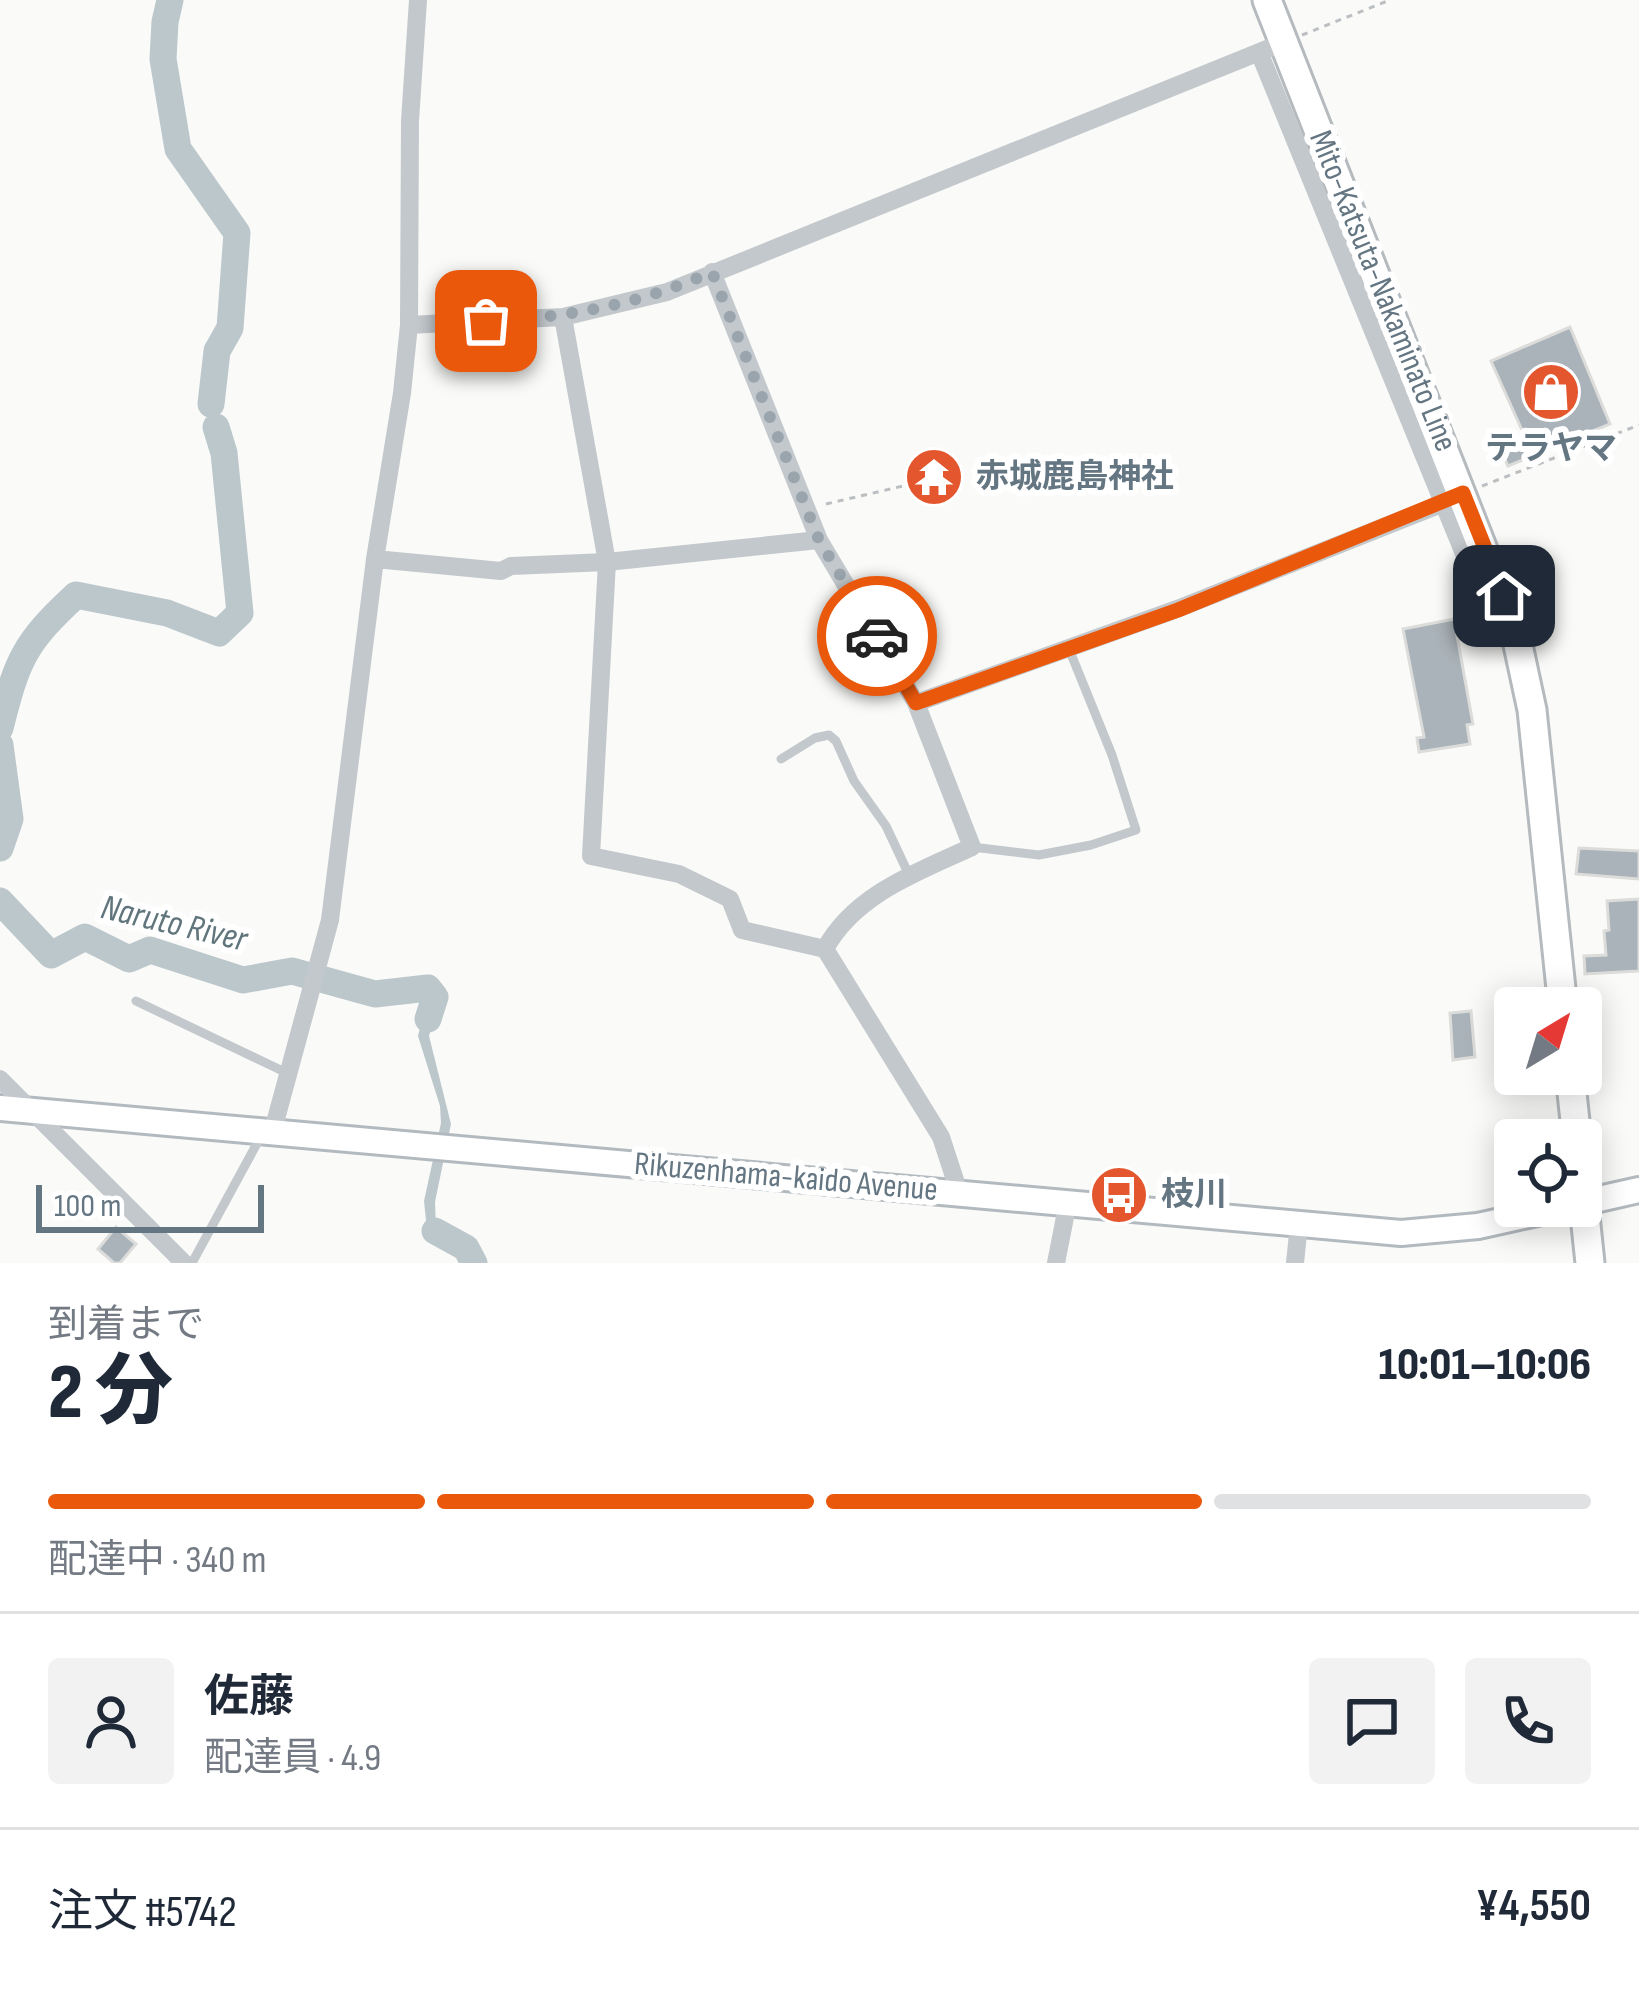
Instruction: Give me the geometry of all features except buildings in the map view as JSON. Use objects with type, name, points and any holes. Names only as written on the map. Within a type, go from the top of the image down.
[{"type":"main road","name":"Mito-Katsuta-Nakaminato Line","points":[[1267,0],[1271,47],[1453,499],[1510,614],[1526,676],[1561,987]]},
{"type":"main road","name":"Rikuzenhama-kaido Avenue","points":[[0,1108],[1299,1224],[1442,1232],[1494,1219]]},
{"type":"main road","name":"Rikuzenhama-kaido Avenue","points":[[1602,1194],[1639,1190]]},
{"type":"main road","points":[[1584,1227],[1590,1263]]},
{"type":"street","points":[[269,1130],[316,980],[343,831],[376,559],[402,393],[409,325],[410,121],[418,0]]},
{"type":"street","points":[[409,325],[563,317],[626,304],[1271,47]]},
{"type":"street","points":[[712,272],[819,540],[916,703],[972,847],[909,875],[856,908],[824,949]]},
{"type":"street","points":[[563,317],[607,562],[591,856],[679,874],[730,899],[742,930],[824,949],[941,1137],[959,1192]]},
{"type":"street","points":[[916,703],[1453,499],[1487,610]]},
{"type":"street","points":[[376,559],[501,572],[512,566],[607,562],[819,540]]},
{"type":"street","points":[[0,1079],[188,1263]]},
{"type":"street","points":[[1056,1263],[1068,1202]]},
{"type":"street","points":[[1295,1263],[1299,1224]]},
{"type":"lane","points":[[972,847],[1039,855],[1136,830],[1069,648]]},
{"type":"lane","points":[[781,759],[815,738],[829,735],[836,741],[909,875]]},
{"type":"lane","points":[[136,1001],[289,1074]]},
{"type":"lane","points":[[188,1263],[269,1130]]},
{"type":"path","points":[[1271,47],[1390,0]]},
{"type":"path","points":[[1453,499],[1639,425]]},
{"type":"path","points":[[807,509],[916,482]]},
{"type":"shaded area","points":[[431,984],[440,996],[429,1036],[451,1124],[435,1202],[436,1227],[468,1244],[463,1251],[447,1246],[427,1230],[424,1201],[441,1123],[418,1036]]},
{"type":"waterway","name":"Naruto River","points":[[170,0],[163,59],[178,149],[237,233],[230,328],[217,351],[211,404]]},
{"type":"waterway","name":"Naruto River","points":[[0,728],[25,654],[76,595],[167,613],[219,633],[240,613],[224,453],[216,427]]},
{"type":"waterway","name":"Naruto River","points":[[0,745],[10,819],[0,848]]},
{"type":"waterway","name":"Naruto River","points":[[0,901],[51,955],[85,937],[129,959],[150,950],[243,980],[292,971],[375,994],[428,988],[435,997],[428,1019]]},
{"type":"waterway","name":"Naruto River","points":[[435,1231],[466,1248],[474,1263]]},
{"type":"way so far","points":[[486,321],[563,317],[626,304],[712,272],[819,540],[877,636]]},
{"type":"place","name":"テラヤマ","points":[[1551,392]]},
{"type":"place","name":"赤城鹿島神社","points":[[934,477]]},
{"type":"place","name":"枝川","points":[[1119,1195]]},
{"type":"route","points":[[877,636],[916,703],[1178,610],[1463,493],[1504,596]]}]
